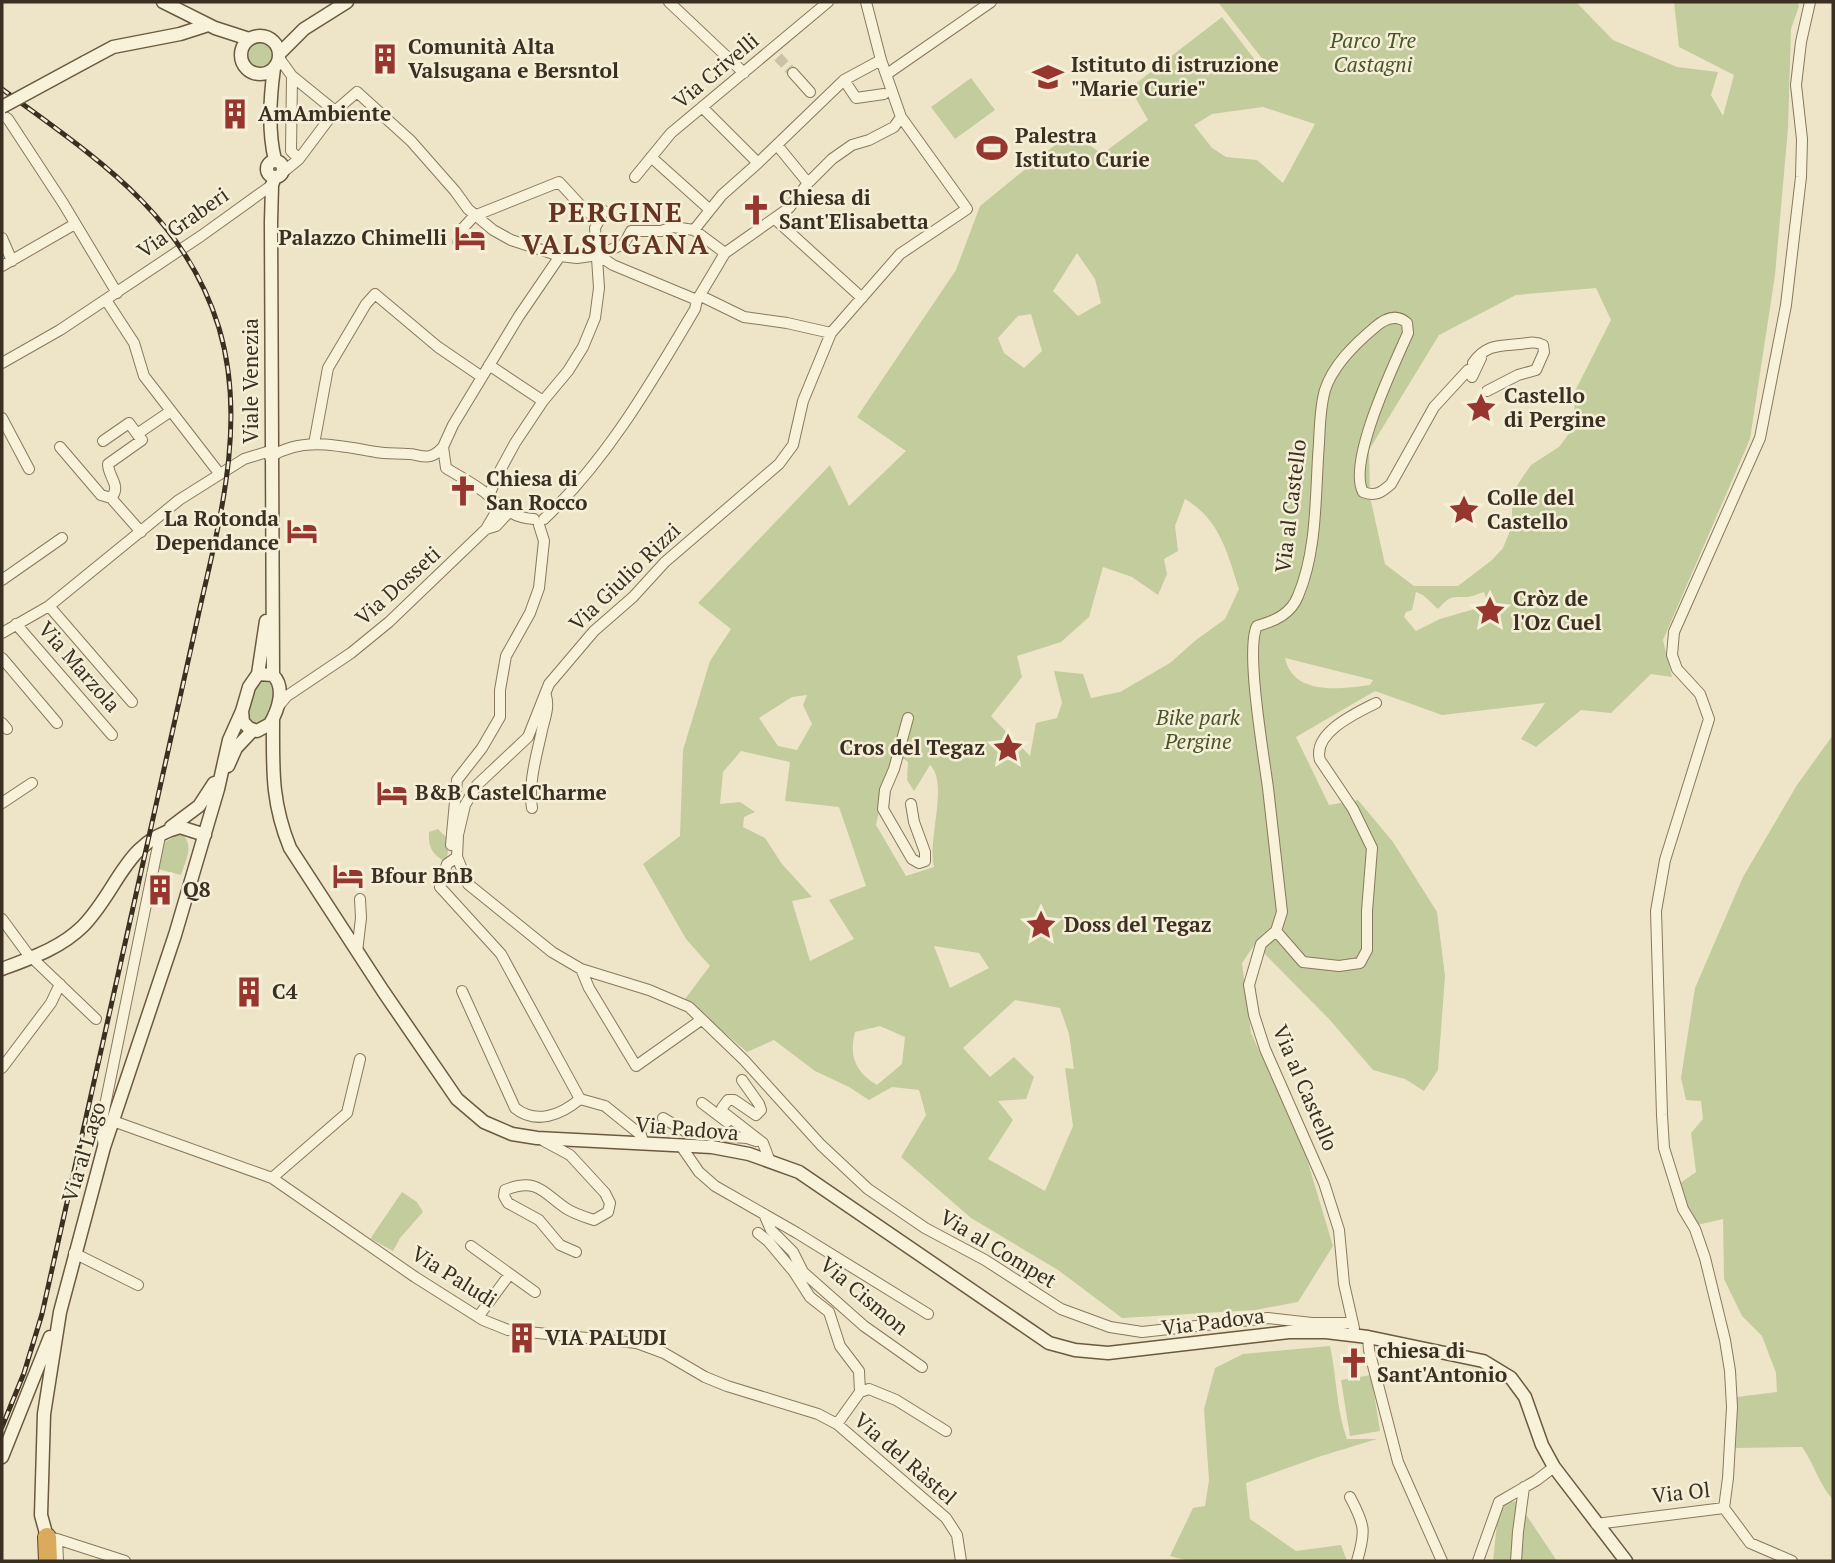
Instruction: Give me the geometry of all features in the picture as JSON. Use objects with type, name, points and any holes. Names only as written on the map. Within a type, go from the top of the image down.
[{"type":"highway","points":[[48,1561],[52,1538]]},
{"type":"main road","points":[[163,2],[211,27],[249,39]]},
{"type":"main road","points":[[241,54],[249,39],[258,36],[273,40],[304,29],[347,2]]},
{"type":"main road","points":[[211,27],[241,54],[246,68],[256,74],[272,133]]},
{"type":"main road","points":[[3,115],[85,61],[113,47],[211,27]]},
{"type":"main road","points":[[256,74],[269,72],[304,29]]},
{"type":"main road","points":[[273,40],[278,60],[271,89],[272,133],[275,160],[282,164],[277,178]]},
{"type":"main road","name":"Viale Venezia","points":[[275,714],[280,691],[275,677],[271,586],[270,451],[277,178]]},
{"type":"main road","name":"Viale Venezia","points":[[218,789],[229,740],[251,681],[258,674],[271,586]]},
{"type":"main road","points":[[258,674],[275,677]]},
{"type":"main road","points":[[242,711],[243,722],[256,730]]},
{"type":"main road","points":[[218,789],[236,748],[256,730],[265,728],[275,714]]},
{"type":"main road","name":"Via Padova","points":[[275,714],[272,749],[274,797],[281,827],[290,848],[457,1099],[484,1122],[512,1135],[732,1150],[769,1159],[799,1172],[1049,1343],[1075,1350],[1108,1353],[1289,1332],[1359,1332],[1483,1362],[1511,1378],[1525,1397],[1542,1444],[1554,1467],[1626,1561]]},
{"type":"main road","name":"Via Padova","points":[[256,730],[272,749]]},
{"type":"main road","points":[[2,969],[58,946],[80,928],[101,907],[134,853],[184,818],[205,799],[222,767]]},
{"type":"main road","name":"Via al Lago","points":[[52,1538],[41,1515],[44,1414],[60,1312],[104,1147],[156,993],[218,789]]},
{"type":"main road","points":[[184,818],[202,820],[206,831]]},
{"type":"main road","points":[[160,836],[175,828],[184,827],[206,831]]},
{"type":"main road","points":[[2,1457],[60,1312]]},
{"type":"main road","points":[[22,1409],[46,1396]]},
{"type":"main road","points":[[17,1422],[34,1414],[44,1414]]},
{"type":"street","points":[[669,2],[744,73]]},
{"type":"street","name":"Via Crivelli","points":[[635,177],[671,134],[744,73],[775,53],[828,2]]},
{"type":"street","points":[[539,521],[583,478],[623,425],[695,309],[724,253],[789,208],[807,183],[832,159],[852,145],[869,140],[894,127],[901,117],[881,60],[866,2]]},
{"type":"street","points":[[887,75],[991,2]]},
{"type":"street","points":[[1724,1508],[1732,1407],[1730,1371],[1723,1329],[1705,1258],[1695,1229],[1683,1209],[1664,1148],[1656,911],[1671,839],[1709,719],[1700,694],[1677,669],[1672,655],[1674,632],[1760,438],[1786,305],[1801,177],[1796,85],[1810,2]]},
{"type":"street","points":[[278,60],[292,76],[335,111]]},
{"type":"street","points":[[694,230],[709,209],[777,145],[816,98],[881,60]]},
{"type":"street","points":[[793,73],[816,98]]},
{"type":"street","points":[[292,76],[291,151],[299,159]]},
{"type":"street","points":[[844,80],[856,98],[884,94]]},
{"type":"street","name":"Via Graberi","points":[[2,363],[117,293],[277,178],[299,159],[335,111],[357,92],[411,141],[474,215]]},
{"type":"street","points":[[702,107],[758,163]]},
{"type":"street","points":[[3,115],[117,293]]},
{"type":"street","name":"Via Giulio Rizzi","points":[[457,857],[458,835],[465,805],[477,785],[528,737],[549,684],[594,631],[633,597],[665,562],[779,464],[793,445],[803,401],[831,333],[900,254],[967,209],[901,117]]},
{"type":"street","points":[[777,145],[807,183]]},
{"type":"street","points":[[651,157],[709,209]]},
{"type":"street","points":[[458,242],[464,227],[474,215],[559,182],[597,225]]},
{"type":"street","points":[[489,496],[496,478],[543,401],[568,371],[583,347],[595,318],[598,283],[597,225],[604,211]]},
{"type":"street","points":[[474,215],[511,240],[560,256],[577,258],[598,255],[624,244],[631,226],[661,231],[673,227],[694,230],[724,253]]},
{"type":"street","points":[[775,219],[862,298]]},
{"type":"street","points":[[2,267],[75,225]]},
{"type":"street","points":[[2,238],[12,261]]},
{"type":"street","points":[[598,255],[613,265],[744,317],[831,333]]},
{"type":"street","points":[[482,377],[438,347],[375,294],[366,304],[328,368],[314,444],[346,445],[378,453],[434,456],[443,447],[489,365],[560,256]]},
{"type":"street","points":[[106,300],[134,343],[144,376],[219,473]]},
{"type":"street","name":"Via al Castello","points":[[1442,1561],[1398,1462],[1369,1350],[1359,1332],[1344,1284],[1339,1230],[1324,1182],[1265,1049],[1254,1014],[1249,985],[1261,944],[1276,931],[1282,912],[1252,653],[1257,626],[1289,611],[1298,596],[1309,559],[1321,414],[1326,389],[1336,367],[1384,320],[1396,317],[1407,323],[1408,333],[1366,437],[1360,462],[1359,484],[1363,492],[1375,495],[1391,484],[1434,407],[1471,370],[1484,351],[1493,346],[1542,343],[1545,349],[1536,370],[1518,375],[1487,391]]},
{"type":"street","points":[[489,365],[543,401]]},
{"type":"street","points":[[137,434],[171,411]]},
{"type":"street","points":[[2,418],[29,469]]},
{"type":"street","points":[[103,441],[129,423],[142,440],[108,464],[108,471],[116,483],[115,494],[111,498]]},
{"type":"street","name":"Via Marzola","points":[[2,633],[49,606],[179,500],[219,473],[270,451],[314,444]]},
{"type":"street","points":[[60,447],[101,495],[111,498],[141,533]]},
{"type":"street","points":[[443,447],[446,468],[489,496],[504,510],[521,518],[539,521]]},
{"type":"street","name":"Via Dosseti","points":[[275,714],[287,696],[351,653],[389,622],[504,510]]},
{"type":"street","points":[[539,521],[544,541],[539,588],[530,613],[506,656],[500,690],[500,717],[482,748],[457,780],[451,852],[457,857],[447,864],[440,887],[500,954],[580,1099],[605,1105],[640,1135],[644,1144]]},
{"type":"street","points":[[2,580],[62,538]]},
{"type":"street","name":"Via Marzola","points":[[49,606],[132,702]]},
{"type":"street","name":"Via Marzola","points":[[16,624],[112,735]]},
{"type":"street","points":[[2,658],[57,723]]},
{"type":"street","points":[[275,677],[292,685],[310,681]]},
{"type":"street","points":[[532,808],[530,797],[548,705],[545,696]]},
{"type":"street","points":[[1276,931],[1303,962],[1339,966],[1360,964],[1367,950],[1372,848],[1353,809],[1320,760],[1317,751],[1319,744],[1345,719],[1376,703]]},
{"type":"street","points":[[908,718],[894,769],[884,790],[883,809],[912,859],[919,863],[925,861],[925,852],[916,829],[911,804]]},
{"type":"street","points":[[2,803],[32,783]]},
{"type":"street","points":[[104,1147],[101,1125],[160,836]]},
{"type":"street","name":"Via al Compet","points":[[457,857],[460,870],[468,884],[552,951],[581,969],[659,994],[689,1007],[715,1030],[821,1145],[869,1189],[925,1228],[985,1260],[1061,1308],[1110,1327],[1142,1332],[1268,1318],[1359,1332]]},
{"type":"street","points":[[357,952],[360,899]]},
{"type":"street","points":[[2,919],[32,958],[96,1019]]},
{"type":"street","points":[[581,969],[589,988],[636,1066],[701,1020]]},
{"type":"street","points":[[2,1068],[51,1003],[60,984]]},
{"type":"street","points":[[462,991],[515,1108],[524,1116],[540,1118],[572,1106],[580,1099]]},
{"type":"street","points":[[272,1178],[347,1114],[360,1059]]},
{"type":"street","points":[[742,1080],[761,1110],[756,1115],[734,1100],[728,1100],[722,1108],[723,1112],[763,1143],[769,1159]]},
{"type":"street","points":[[702,1103],[747,1138]]},
{"type":"street","points":[[663,1118],[690,1134],[747,1138],[763,1143]]},
{"type":"street","name":"Via Paludi","points":[[113,1121],[272,1178],[478,1317],[508,1330],[637,1343],[664,1353],[705,1377],[727,1386],[818,1414],[837,1424]]},
{"type":"street","points":[[537,1138],[570,1155],[605,1193],[610,1203],[608,1212],[594,1220],[585,1217],[568,1209],[544,1189],[534,1186],[511,1188],[505,1190],[503,1196],[508,1203],[539,1220],[560,1245],[576,1252]]},
{"type":"street","name":"Via Cismon","points":[[681,1146],[699,1172],[715,1186],[928,1314]]},
{"type":"street","name":"Via Cismon","points":[[764,1214],[772,1230],[793,1252],[803,1272],[864,1326],[922,1367]]},
{"type":"street","points":[[758,1233],[794,1272],[810,1297],[828,1312],[839,1346],[859,1371],[860,1392]]},
{"type":"street","points":[[471,1246],[535,1292]]},
{"type":"street","points":[[74,1254],[138,1285]]},
{"type":"street","points":[[478,1317],[509,1275]]},
{"type":"street","points":[[837,1424],[860,1392],[869,1389],[881,1392],[946,1431]]},
{"type":"street","name":"Via del Ràstel","points":[[837,1424],[946,1518],[957,1535],[961,1561]]},
{"type":"street","points":[[1478,1561],[1499,1502],[1554,1467]]},
{"type":"street","points":[[1516,1561],[1517,1532],[1524,1487]]},
{"type":"street","points":[[1350,1497],[1363,1521],[1364,1537],[1357,1561]]},
{"type":"street","name":"Via Ol","points":[[1596,1524],[1724,1508],[1750,1543],[1792,1561]]},
{"type":"street","points":[[52,1538],[58,1561]]},
{"type":"street","points":[[52,1538],[125,1561]]},
{"type":"green space","points":[[1218,2],[1576,2],[1613,40],[1677,67],[1718,72],[1711,95],[1723,116],[1734,75],[1679,47],[1674,2],[1797,2],[1799,6],[1791,29],[1788,128],[1775,275],[1750,439],[1663,640],[1672,677],[1651,674],[1611,713],[1581,710],[1536,747],[1521,739],[1545,703],[1442,715],[1375,691],[1296,737],[1329,805],[1358,800],[1393,842],[1437,912],[1445,976],[1438,1070],[1424,1091],[1405,1079],[1373,1070],[1329,1019],[1255,944],[1242,963],[1251,1033],[1303,1146],[1333,1246],[1298,1302],[1255,1310],[1122,1318],[1058,1270],[971,1218],[901,1157],[926,1115],[919,1090],[892,1087],[869,1100],[815,1071],[774,1040],[747,1052],[685,999],[710,966],[686,939],[643,864],[680,836],[683,750],[710,661],[731,629],[698,603],[830,465],[849,506],[906,451],[857,417],[956,270],[980,206],[1071,132],[1102,154],[1148,120],[1130,88],[1222,17],[1262,69],[1264,61]],"holes":[[[1263,107],[1315,124],[1283,183],[1257,160],[1226,157],[1212,148],[1194,125],[1212,114]],[[1077,253],[1095,279],[1101,303],[1078,316],[1053,291]],[[1596,288],[1611,320],[1575,391],[1574,427],[1559,447],[1531,465],[1512,493],[1512,526],[1503,548],[1458,586],[1414,586],[1385,564],[1370,497],[1369,450],[1439,335],[1516,295]],[[1031,314],[1042,351],[1024,368],[1004,353],[998,338],[1018,316]],[[1185,499],[1207,517],[1221,538],[1230,562],[1239,589],[1225,619],[1170,663],[1120,692],[1091,698],[1083,674],[1054,671],[1062,703],[1057,718],[1036,723],[1030,756],[991,716],[1022,677],[1017,656],[1061,642],[1089,617],[1103,567],[1132,577],[1158,595],[1167,574],[1164,559],[1178,551],[1175,526]],[[1416,592],[1438,609],[1451,598],[1469,597],[1484,592],[1488,605],[1440,619],[1416,631],[1404,617],[1406,612],[1412,610]],[[1285,658],[1373,680],[1370,685],[1346,688],[1308,684],[1298,679],[1290,670]],[[807,695],[803,705],[812,724],[797,750],[778,746],[759,718],[792,697]],[[741,751],[790,762],[785,801],[839,807],[866,886],[829,900],[854,939],[810,961],[792,901],[812,897],[782,864],[765,838],[743,827],[744,817],[755,812],[740,802],[720,804],[723,772]],[[901,757],[908,762],[907,780],[914,791],[930,765],[938,785],[933,842],[934,867],[906,876],[876,825],[888,771]],[[934,946],[979,953],[989,968],[950,988]],[[1015,1000],[1060,1008],[1069,1034],[1074,1069],[1065,1068],[1073,1126],[1045,1191],[988,1159],[1013,1120],[998,1101],[1026,1099],[1034,1077],[1014,1057],[990,1077],[963,1048]],[[880,1026],[905,1037],[902,1064],[877,1085],[863,1075],[856,1063],[853,1049],[855,1032]]]},
{"type":"green space","points":[[260,43],[269,46],[272,55],[269,64],[260,67],[251,64],[248,55],[251,46]]},
{"type":"green space","points":[[971,78],[995,110],[955,139],[931,107]]},
{"type":"green space","points":[[262,679],[271,682],[273,696],[265,720],[253,723],[249,720],[249,703],[252,693]]},
{"type":"green space","points":[[1833,735],[1833,1499],[1802,1447],[1736,1448],[1737,1397],[1777,1392],[1776,1373],[1762,1336],[1742,1316],[1724,1279],[1723,1219],[1693,1226],[1679,1184],[1696,1172],[1691,1133],[1703,1119],[1701,1101],[1686,1100],[1681,1078],[1695,988],[1743,877],[1797,785]]},
{"type":"green space","points":[[438,829],[450,841],[446,862],[434,853],[429,842],[429,832]]},
{"type":"green space","points":[[181,833],[188,842],[188,847],[181,875],[158,869],[163,843]]},
{"type":"green space","points":[[402,1192],[417,1202],[423,1212],[400,1238],[393,1251],[371,1239]]},
{"type":"green space","points":[[1330,1346],[1347,1439],[1377,1439],[1246,1483],[1250,1519],[1296,1551],[1341,1545],[1347,1561],[1189,1561],[1170,1556],[1193,1508],[1205,1506],[1209,1480],[1204,1409],[1215,1368],[1243,1354]]},
{"type":"green space","points":[[1371,1375],[1380,1431],[1350,1436],[1341,1380]]},
{"type":"green space","points":[[1517,1501],[1557,1561],[1493,1561],[1499,1504]]},
{"type":"tunnel","points":[[778,57],[793,73]]},
{"type":"railway","points":[[2,89],[69,138],[132,190],[183,252],[203,287],[219,328],[231,399],[231,435],[215,542],[42,1314],[24,1373],[2,1427]]},
{"type":"place","name":"Comunità Alta Valsugana e Bersntol","points":[[385,59]]},
{"type":"place","name":"Istituto di istruzione \"Marie Curie\"","points":[[1048,77]]},
{"type":"place","name":"AmAmbiente","points":[[235,114]]},
{"type":"place","name":"Palestra Istituto Curie","points":[[992,148]]},
{"type":"place","name":"Chiesa di Sant'Elisabetta","points":[[756,210]]},
{"type":"place","name":"Palazzo Chimelli","points":[[470,238]]},
{"type":"place","name":"Castello di Pergine","points":[[1481,408]]},
{"type":"place","name":"Chiesa di San Rocco","points":[[463,491]]},
{"type":"place","name":"Colle del Castello","points":[[1464,510]]},
{"type":"place","name":"La Rotonda Dependance","points":[[302,531]]},
{"type":"place","name":"Cròz de l'Oz Cuel","points":[[1490,611]]},
{"type":"place","name":"Cros del Tegaz","points":[[1008,748]]},
{"type":"place","name":"B&B CastelCharme","points":[[392,793]]},
{"type":"place","name":"Bfour BnB","points":[[348,876]]},
{"type":"place","name":"Q8","points":[[160,890]]},
{"type":"place","name":"Doss del Tegaz","points":[[1041,925]]},
{"type":"place","name":"C4","points":[[249,992]]},
{"type":"place","name":"VIA PALUDI","points":[[522,1338]]},
{"type":"place","name":"chiesa di Sant'Antonio","points":[[1354,1363]]},
{"type":"district","name":"PERGINE VALSUGANA","points":[[616,228]]},
{"type":"park label","name":"Parco Tre Castagni","points":[[1373,53]]},
{"type":"park label","name":"Bike park Pergine","points":[[1198,730]]}]
